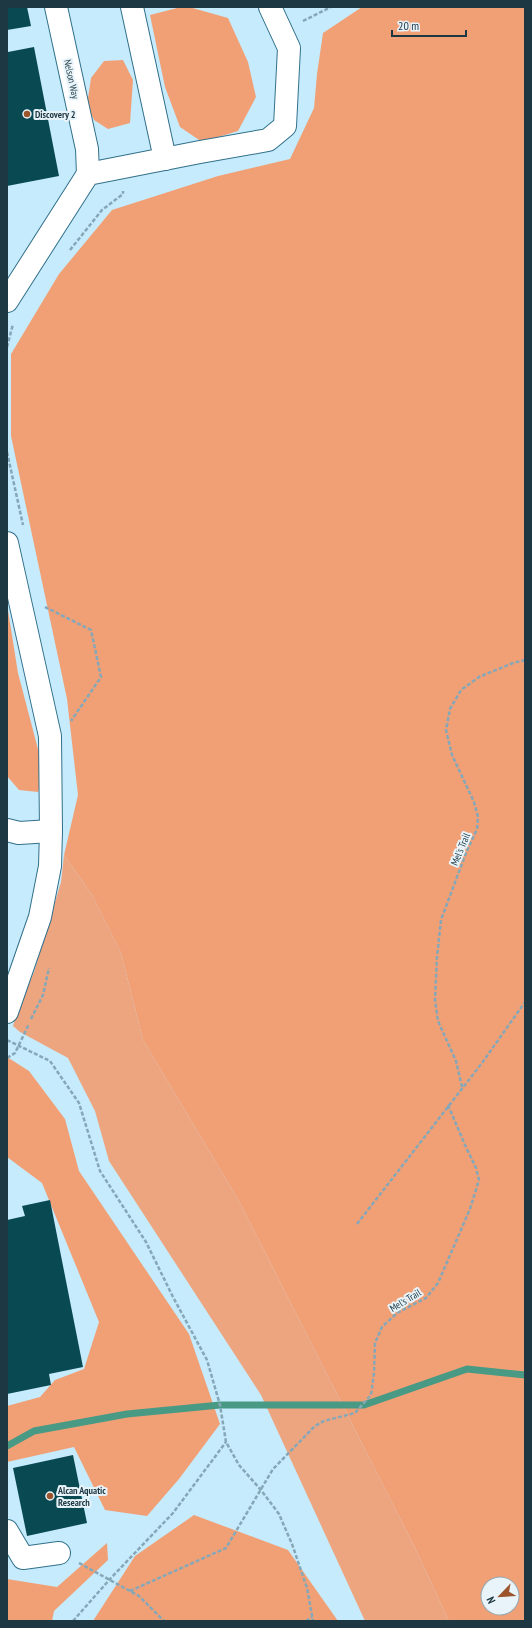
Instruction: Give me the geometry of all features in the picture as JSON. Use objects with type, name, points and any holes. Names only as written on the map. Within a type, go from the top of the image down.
[{"type":"street","name":"Nelson Way","points":[[56,7],[87,149],[88,174]]},
{"type":"street","points":[[132,7],[165,159]]},
{"type":"street","points":[[7,301],[88,174],[268,140],[285,126],[289,48],[270,7]]},
{"type":"street","points":[[7,543],[50,736],[51,831],[50,866],[40,917],[7,1012]]},
{"type":"street","points":[[7,830],[19,833],[51,831]]},
{"type":"street","points":[[7,1531],[23,1558],[59,1553]]},
{"type":"path","points":[[282,31],[331,7]]},
{"type":"path","name":"Mel's Trail","points":[[462,1087],[456,1061],[438,1021],[435,1000],[436,957],[441,920],[477,829],[478,818],[474,802],[452,755],[446,730],[450,709],[461,690],[479,677],[513,663],[525,660]]},
{"type":"path","points":[[357,1224],[482,1063],[525,1002]]},
{"type":"path","points":[[7,1040],[50,1062],[79,1103],[100,1171],[146,1242],[173,1297],[207,1360],[220,1405],[226,1442],[238,1465],[261,1490],[279,1514],[292,1544],[307,1588],[313,1621]]},
{"type":"path","name":"Mel's Trail","points":[[130,1591],[226,1548],[273,1469],[315,1426],[324,1421],[355,1413],[364,1405],[371,1395],[375,1343],[382,1327],[396,1313],[426,1298],[438,1283],[470,1209],[479,1180],[476,1168],[448,1105]]},
{"type":"path","points":[[73,1621],[110,1579],[173,1513],[226,1442]]},
{"type":"path","points":[[59,1553],[110,1579],[139,1596],[164,1621]]},
{"type":"path","points":[[306,1621],[312,1617]]},
{"type":"shaded area","points":[[181,7],[189,7],[228,18],[248,62],[256,97],[238,131],[202,142],[180,127],[165,87],[150,15]]},
{"type":"shaded area","points":[[362,7],[525,7],[525,1621],[449,1621],[415,1548],[239,1201],[143,1040],[121,953],[92,895],[64,855],[78,795],[67,699],[11,436],[11,354],[59,274],[112,210],[218,176],[290,159],[314,108],[323,33]]},
{"type":"shaded area","points":[[123,60],[133,80],[130,123],[108,129],[94,120],[87,105],[91,78],[104,61]]},
{"type":"shaded area","points":[[7,604],[18,673],[44,772],[38,792],[19,790],[7,776]]},
{"type":"shaded area","points":[[64,855],[92,895],[121,953],[143,1040],[239,1201],[415,1548],[449,1621],[365,1621],[261,1395],[109,1161],[95,1111],[68,1058],[20,1032],[13,1026],[18,1009],[34,972],[61,882]]},
{"type":"shaded area","points":[[7,1057],[29,1071],[65,1119],[79,1171],[189,1334],[220,1424],[179,1479],[147,1516],[105,1510],[74,1447],[7,1462],[7,1406],[40,1397],[55,1380],[84,1369],[99,1322],[42,1183],[7,1157]]},
{"type":"shaded area","points":[[194,1515],[288,1550],[338,1621],[93,1621],[135,1556]]},
{"type":"shaded area","points":[[107,1543],[108,1560],[54,1611],[52,1621],[7,1621],[7,1579],[57,1587]]},
{"type":"building","points":[[7,7],[27,7],[31,26],[7,30]]},
{"type":"building","name":"Discovery 2","points":[[34,47],[59,176],[7,186],[7,49],[8,52]]},
{"type":"building","points":[[50,1200],[83,1367],[49,1374],[51,1385],[7,1394],[7,1220],[25,1216],[22,1206]]},
{"type":"building","name":"Alcan Aquatic Research","points":[[73,1455],[87,1523],[27,1536],[13,1468]]},
{"type":"waterway","points":[[7,1446],[34,1431],[127,1414],[220,1405],[364,1405],[467,1369],[525,1375]]},
{"type":"place","name":"Discovery 2","points":[[27,114]]},
{"type":"place","name":"Alcan Aquatic Research","points":[[50,1496]]}]
